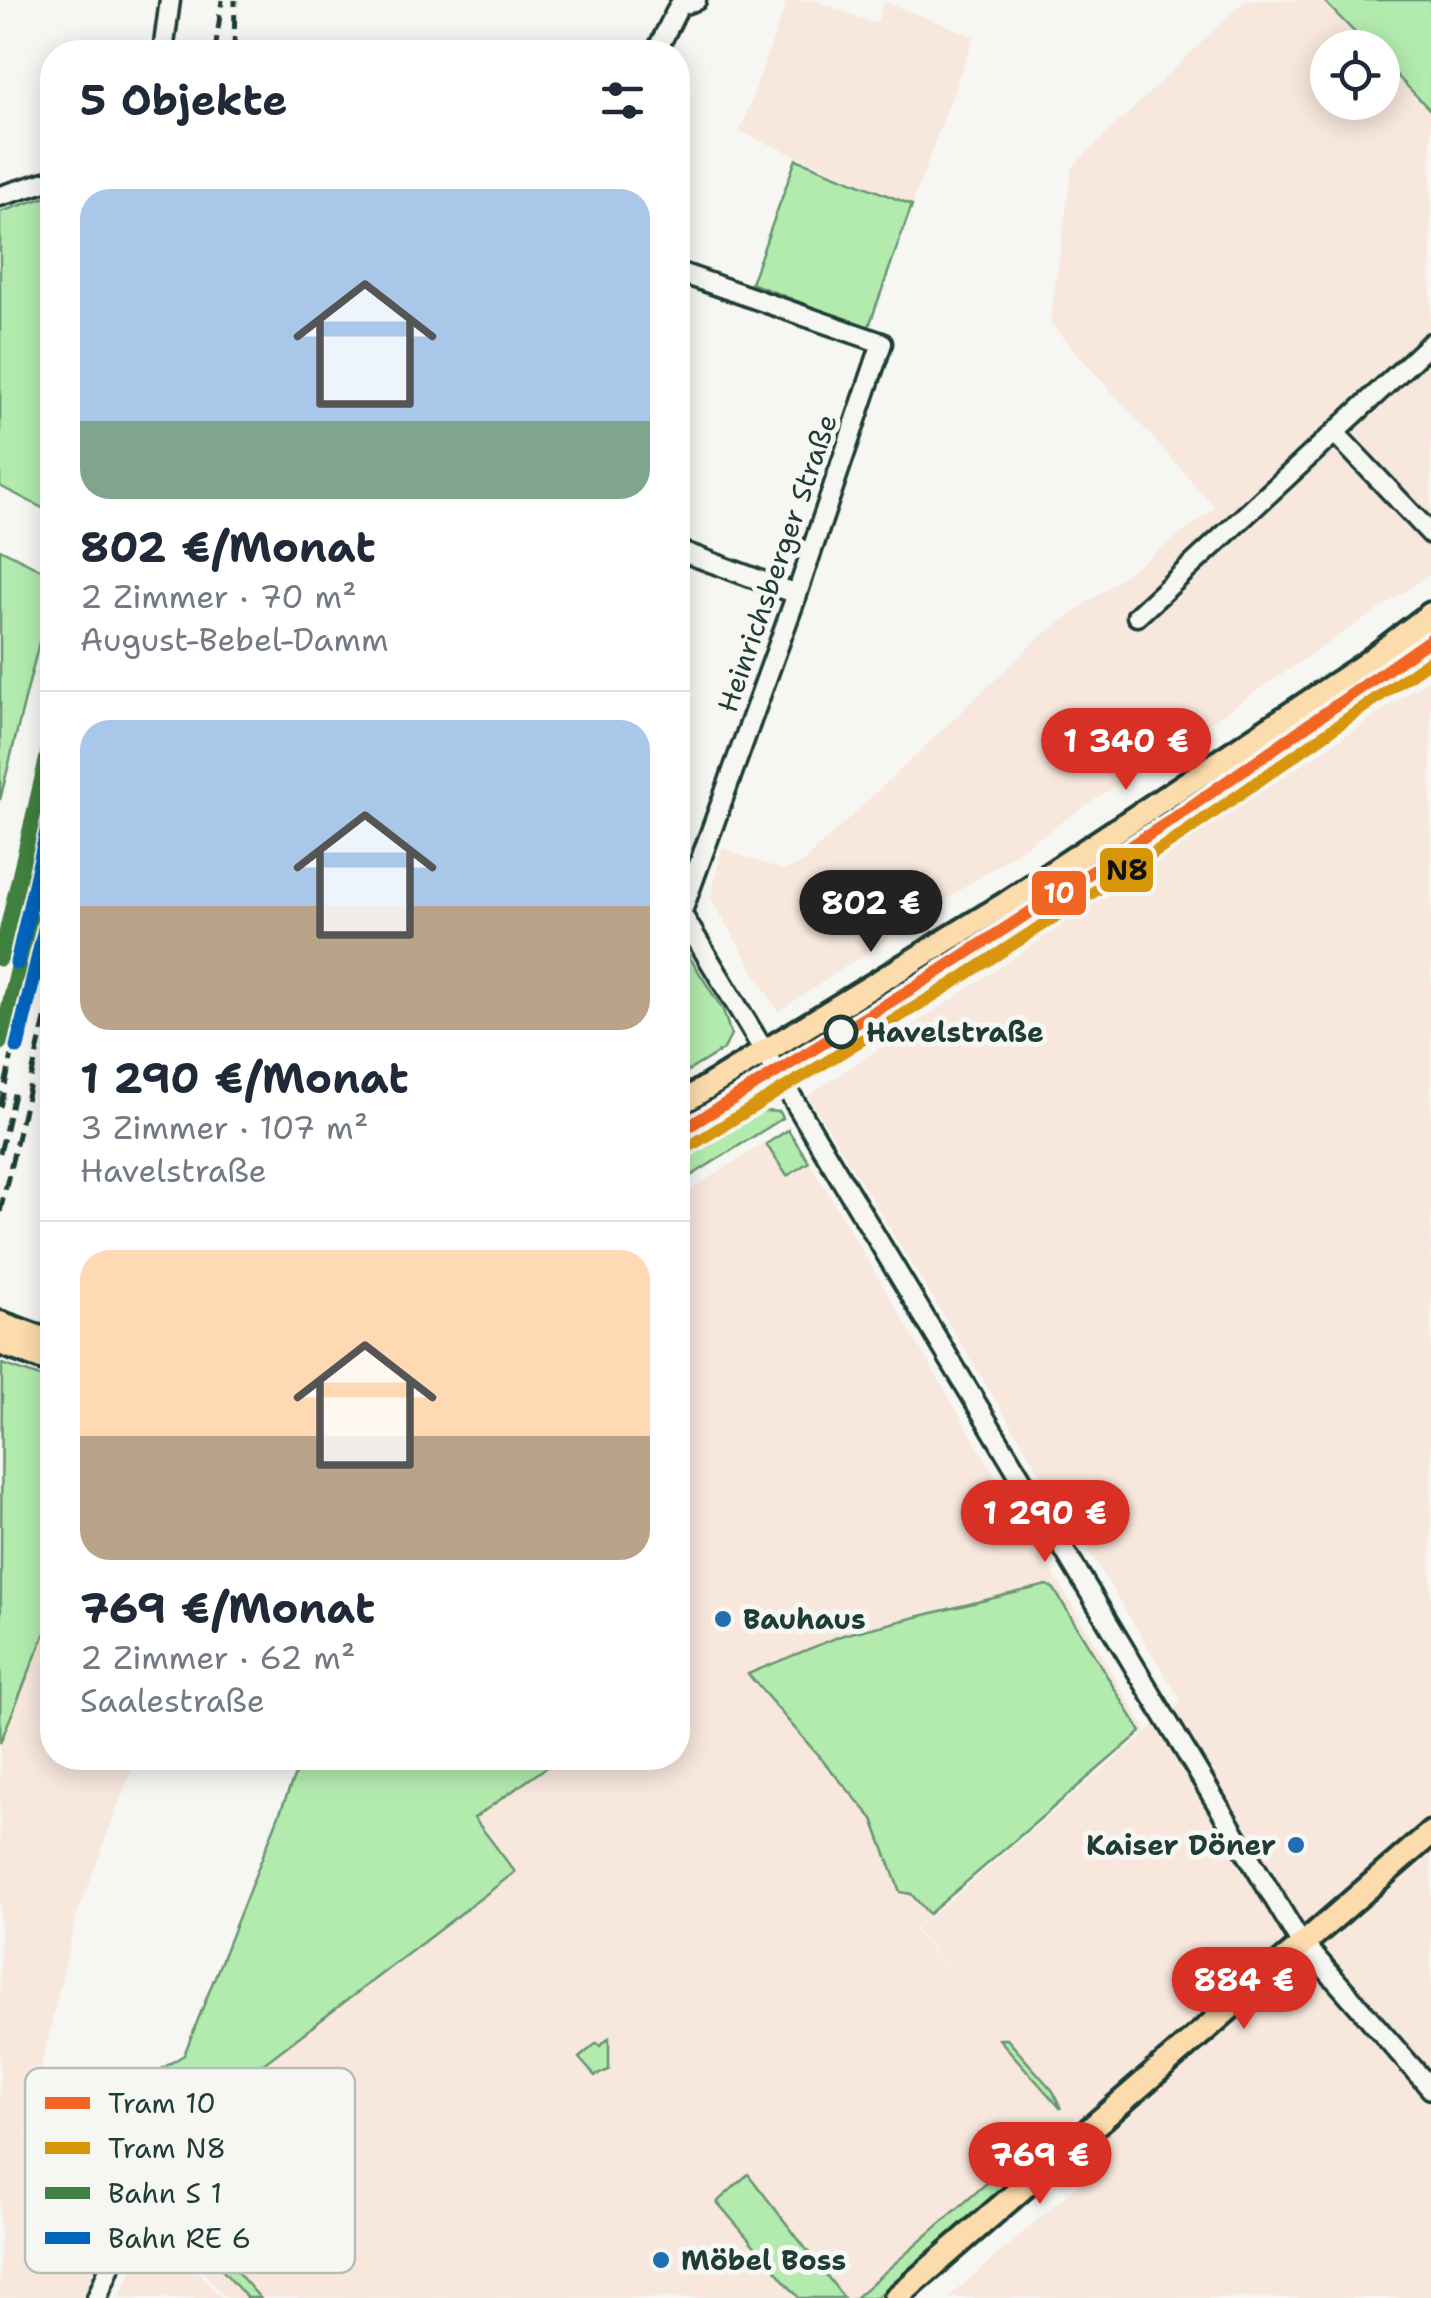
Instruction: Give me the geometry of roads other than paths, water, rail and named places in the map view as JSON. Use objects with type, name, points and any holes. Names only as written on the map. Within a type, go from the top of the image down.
[{"type":"main road","points":[[690,1098],[1055,872],[1364,666],[1431,614]]},
{"type":"main road","points":[[0,1324],[40,1338]]},
{"type":"main road","points":[[0,1343],[40,1358]]},
{"type":"main road","points":[[896,2298],[1431,1833]]},
{"type":"street","points":[[165,40],[170,0]]},
{"type":"street","points":[[659,40],[667,6],[696,0]]},
{"type":"street","points":[[0,195],[40,183]]},
{"type":"street","name":"Heinrichsberger Straße","points":[[690,276],[882,343],[798,594],[690,882]]},
{"type":"street","points":[[1137,616],[1431,343]]},
{"type":"street","points":[[1336,434],[1431,534]]},
{"type":"street","points":[[690,554],[798,594]]},
{"type":"street","points":[[690,929],[1303,1945],[1431,2089]]},
{"type":"street","points":[[97,2298],[107,2273]]},
{"type":"railway","points":[[217,40],[222,0]]},
{"type":"railway","points":[[234,40],[235,0]]},
{"type":"railway","points":[[0,1107],[40,934]]},
{"type":"railway","points":[[0,1212],[40,1040]]},
{"type":"railway","points":[[0,1153],[15,1090]]},
{"type":"tram line","name":"10","points":[[690,1126],[932,976],[1173,819],[1431,639]]},
{"type":"tram line","name":"N8","points":[[690,1146],[941,991],[1183,834],[1431,660]]},
{"type":"place","name":"Havelstraße","points":[[841,1032]]},
{"type":"place","name":"Bauhaus","points":[[723,1619]]},
{"type":"place","name":"Kaiser Döner","points":[[1296,1845]]},
{"type":"place","name":"Möbel Boss","points":[[661,2260]]}]
